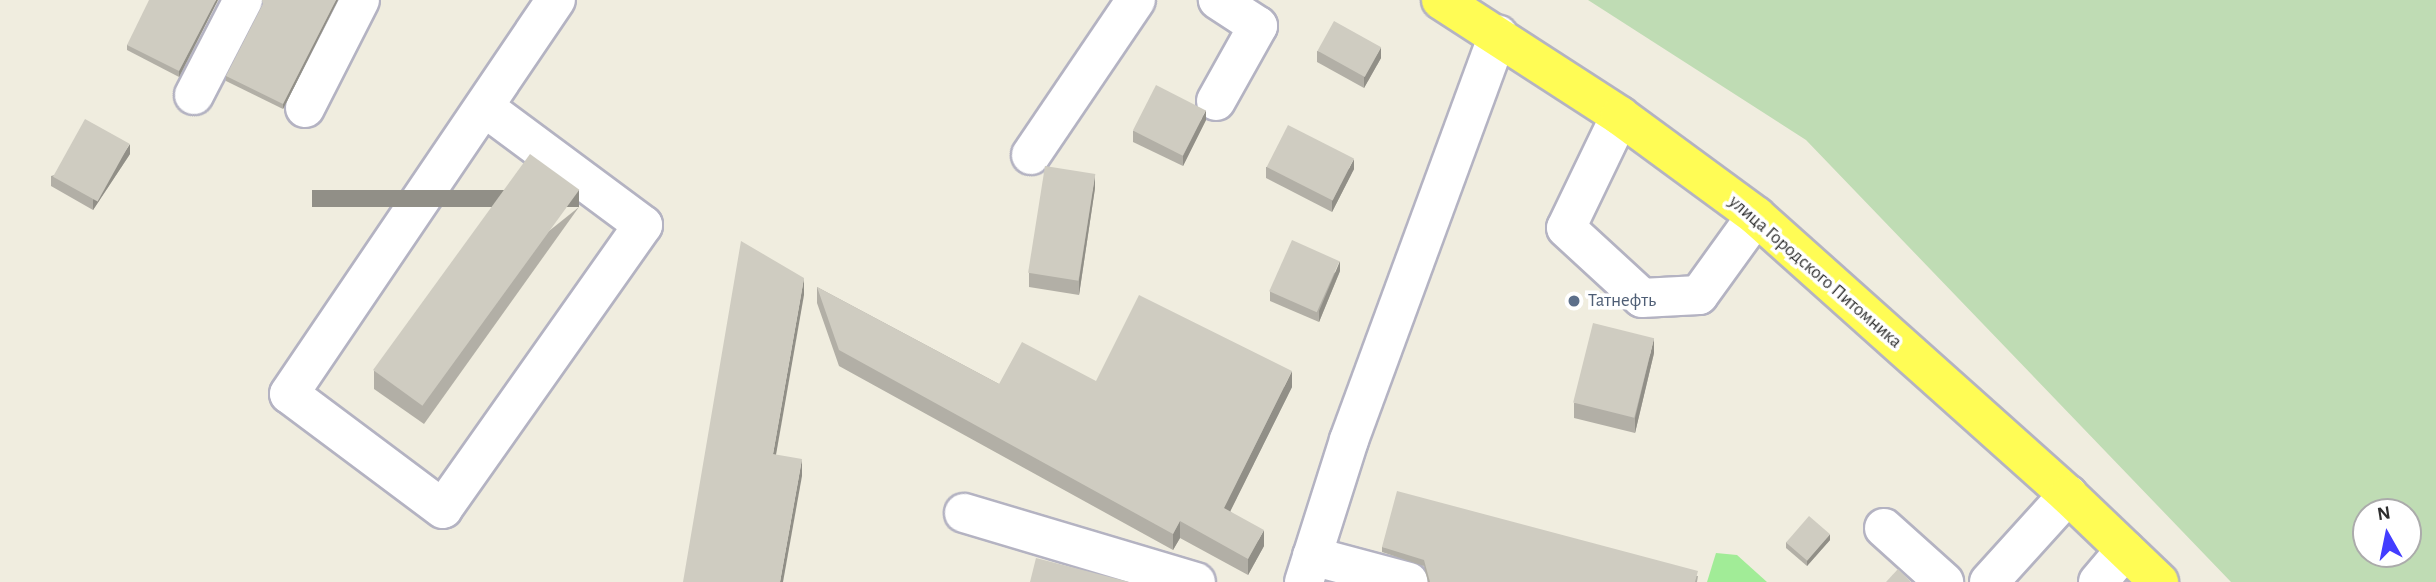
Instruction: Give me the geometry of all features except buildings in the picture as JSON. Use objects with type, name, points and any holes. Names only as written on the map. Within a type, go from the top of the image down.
[{"type":"main road","name":"улица Городского Питомника","points":[[1441,0],[1620,116],[1756,216],[2068,495],[2159,582]]},
{"type":"street","points":[[194,95],[243,0]]},
{"type":"street","points":[[305,108],[360,0]]},
{"type":"street","points":[[484,107],[643,225],[443,509],[289,394],[556,0]]},
{"type":"street","points":[[1031,155],[1136,0]]},
{"type":"street","points":[[1216,101],[1258,26],[1218,0]]},
{"type":"street","points":[[1409,582],[1308,569],[1349,440],[1498,35]]},
{"type":"street","points":[[1620,116],[1566,228],[1642,298],[1699,295],[1756,216]]},
{"type":"street","points":[[1989,582],[2068,495]]},
{"type":"street","points":[[964,513],[1196,582]]},
{"type":"street","points":[[1884,528],[1944,582]]},
{"type":"street","points":[[2098,582],[2125,550]]},
{"type":"green space","points":[[1588,0],[2436,0],[2436,582],[2231,582],[1806,140]]},
{"type":"green space","points":[[1716,553],[1737,555],[1767,582],[1707,582]]},
{"type":"place","name":"Татнефть","points":[[1574,301]]}]
